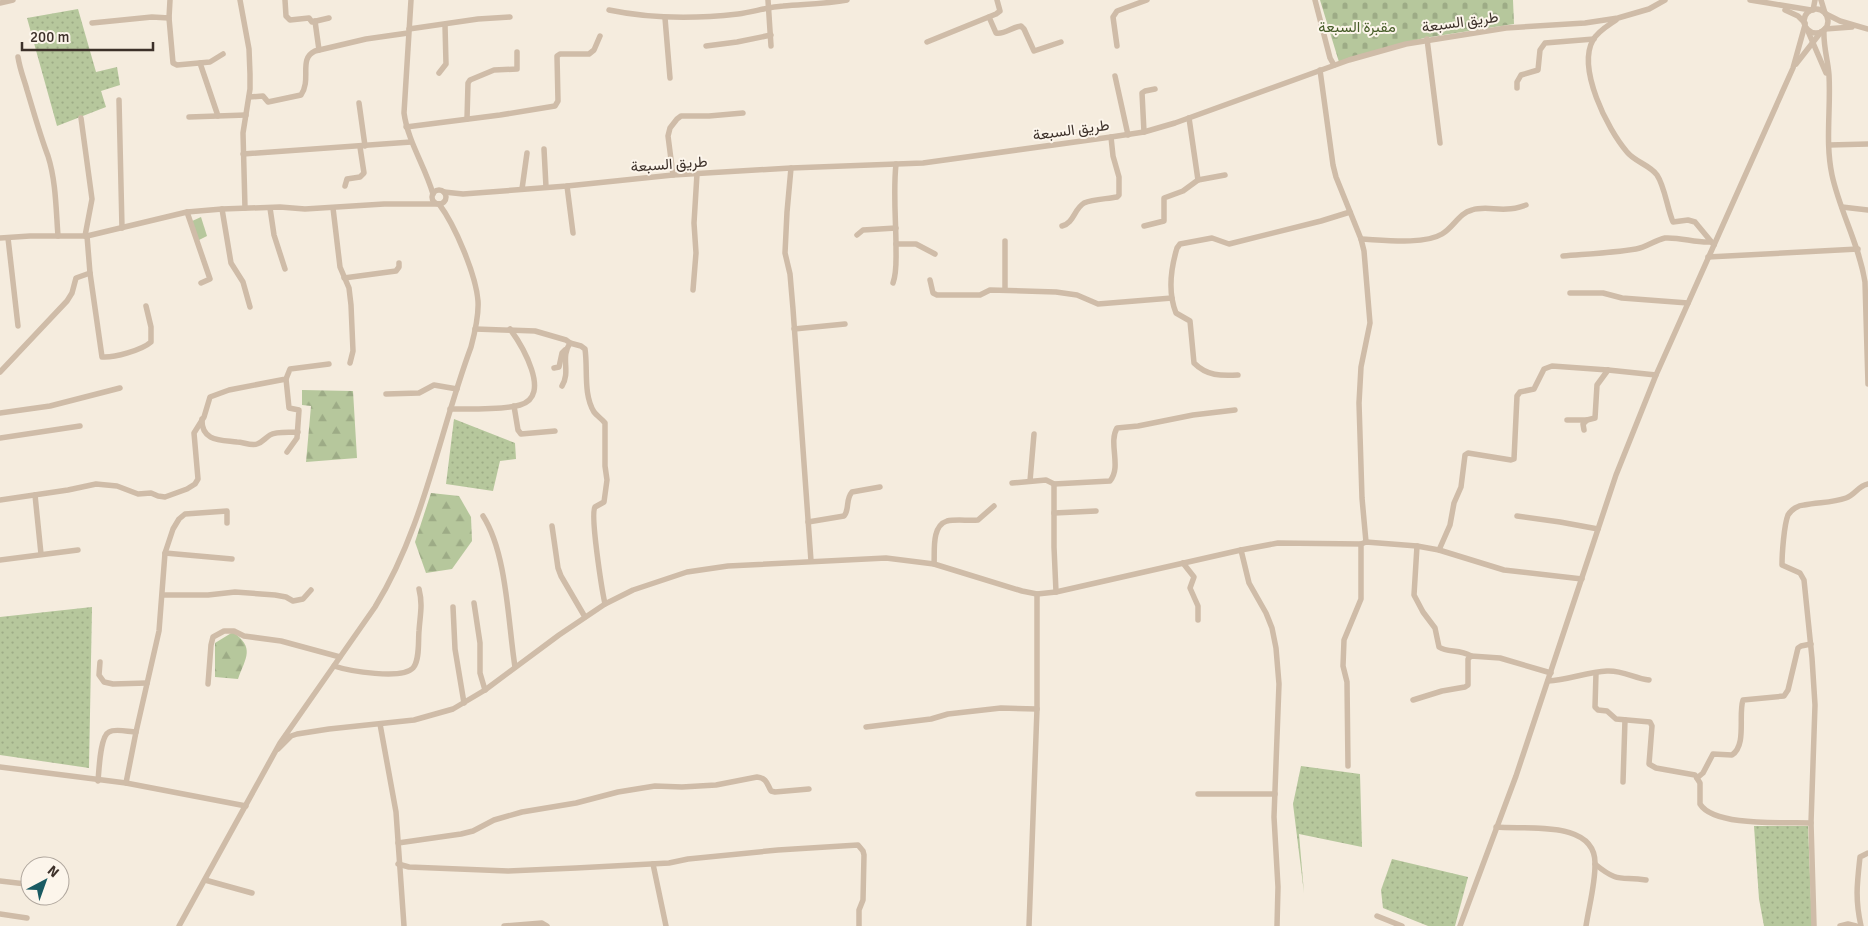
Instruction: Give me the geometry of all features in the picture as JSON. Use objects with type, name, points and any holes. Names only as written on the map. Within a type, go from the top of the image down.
[{"type":"street","points":[[0,3],[13,0]]},
{"type":"street","points":[[170,0],[169,18],[173,63],[177,65],[210,62],[223,54]]},
{"type":"street","points":[[240,0],[250,49],[250,89],[243,133],[245,208]]},
{"type":"street","points":[[285,0],[285,13],[288,19],[309,18],[311,21],[315,21],[329,18]]},
{"type":"street","points":[[411,0],[404,100],[406,126],[411,142],[429,178],[433,200],[447,214]]},
{"type":"street","points":[[768,0],[771,46]]},
{"type":"street","points":[[609,10],[665,18],[736,14],[768,8],[806,6],[847,0]]},
{"type":"street","points":[[927,42],[1000,11],[997,0]]},
{"type":"street","points":[[1117,46],[1113,17],[1117,11],[1147,0]]},
{"type":"street","points":[[1315,0],[1330,58],[1334,65]]},
{"type":"street","name":"طريق السبعة","points":[[462,194],[674,175],[923,163],[1111,138],[1144,132],[1189,118],[1374,52],[1427,39],[1506,28],[1585,23],[1618,18],[1649,9],[1666,0]]},
{"type":"street","points":[[1750,0],[1774,5],[1812,10],[1818,9],[1836,20],[1865,28]]},
{"type":"street","points":[[1460,926],[1551,673],[1616,476],[1656,375],[1708,257],[1712,243],[1793,68],[1806,16],[1812,10],[1815,0]]},
{"type":"street","points":[[1793,68],[1824,30],[1828,21],[1821,0]]},
{"type":"street","points":[[1774,5],[1794,13],[1813,32],[1843,26],[1865,28]]},
{"type":"street","points":[[92,23],[152,17],[169,18]]},
{"type":"street","points":[[249,97],[263,96],[268,102],[301,94],[307,81],[306,62],[308,57],[313,52],[319,50],[408,31],[478,19],[510,17]]},
{"type":"street","points":[[989,17],[996,33],[999,34],[1021,26],[1034,51],[1061,42]]},
{"type":"street","points":[[665,18],[670,78]]},
{"type":"street","points":[[1618,18],[1594,39],[1590,50],[1592,81],[1599,107],[1615,135],[1632,157],[1658,176],[1672,222],[1688,220],[1695,222],[1712,243]]},
{"type":"street","points":[[315,21],[319,50]]},
{"type":"street","points":[[440,72],[446,64],[444,25]]},
{"type":"street","points":[[1805,25],[1829,82]]},
{"type":"street","points":[[1824,30],[1829,82],[1829,145],[1832,174],[1858,249],[1866,282],[1868,384]]},
{"type":"street","points":[[706,46],[771,35]]},
{"type":"street","points":[[406,126],[467,119],[556,105],[558,101],[557,56],[560,54],[589,54],[594,50],[600,36]]},
{"type":"street","points":[[1427,39],[1440,143]]},
{"type":"street","points":[[1517,88],[1520,75],[1538,70],[1540,50],[1545,43],[1594,39]]},
{"type":"street","points":[[467,119],[468,83],[470,80],[495,70],[517,69],[516,52]]},
{"type":"street","points":[[18,57],[20,73],[27,87],[42,145],[48,157],[54,189],[58,236]]},
{"type":"street","points":[[200,63],[218,116]]},
{"type":"street","points":[[1320,70],[1333,165],[1362,240],[1370,323],[1359,382],[1363,543],[1361,599],[1344,640],[1343,666],[1347,682],[1348,766]]},
{"type":"street","points":[[1115,76],[1128,134]]},
{"type":"street","points":[[1144,132],[1142,93],[1155,89]]},
{"type":"street","points":[[118,100],[122,228]]},
{"type":"street","points":[[345,186],[347,178],[360,177],[364,173],[359,103]]},
{"type":"street","points":[[674,175],[668,136],[670,128],[677,119],[681,116],[744,113]]},
{"type":"street","points":[[189,117],[246,115]]},
{"type":"street","points":[[81,118],[92,199],[86,236],[102,357],[135,350],[151,342],[151,328],[146,306]]},
{"type":"street","points":[[1189,118],[1198,180]]},
{"type":"street","points":[[1062,226],[1072,220],[1077,211],[1086,203],[1119,195],[1119,177],[1113,156],[1111,138]]},
{"type":"street","points":[[243,154],[411,142]]},
{"type":"street","points":[[1829,145],[1868,144]]},
{"type":"street","points":[[544,149],[546,187]]},
{"type":"street","points":[[522,189],[527,153]]},
{"type":"street","points":[[893,283],[896,244],[894,180],[896,164]]},
{"type":"street","points":[[791,168],[785,247],[790,274],[811,561]]},
{"type":"street","points":[[692,290],[696,253],[694,223],[697,174]]},
{"type":"street","points":[[1144,226],[1164,221],[1164,198],[1183,191],[1198,180],[1225,175]]},
{"type":"street","points":[[179,926],[278,749],[382,596],[402,556],[422,500],[457,389],[478,314],[476,289],[471,271],[447,214],[446,200],[443,192],[429,178]]},
{"type":"street","points":[[567,186],[573,233]]},
{"type":"street","points":[[420,203],[438,191],[462,194]]},
{"type":"street","points":[[0,238],[86,236],[188,212],[245,208],[305,209],[420,203],[438,204],[462,194]]},
{"type":"street","points":[[1362,240],[1396,241],[1433,237],[1442,234],[1470,210],[1507,209],[1526,205]]},
{"type":"street","points":[[1842,207],[1868,210]]},
{"type":"street","points":[[270,208],[274,235],[285,269]]},
{"type":"street","points":[[332,208],[340,267],[349,288],[353,351],[350,363]]},
{"type":"street","points":[[222,209],[231,263],[243,282],[250,307]]},
{"type":"street","points":[[188,212],[210,279],[201,283]]},
{"type":"street","points":[[1238,375],[1215,375],[1194,363],[1190,321],[1176,312],[1172,298],[1177,248],[1180,244],[1212,238],[1229,244],[1350,212]]},
{"type":"street","points":[[857,235],[863,230],[896,228]]},
{"type":"street","points":[[8,238],[18,326]]},
{"type":"street","points":[[1563,256],[1637,249],[1654,241],[1667,238],[1681,238],[1712,243]]},
{"type":"street","points":[[1005,241],[1005,290]]},
{"type":"street","points":[[896,244],[916,244],[936,254]]},
{"type":"street","points":[[1708,257],[1858,249]]},
{"type":"street","points":[[344,278],[396,271],[399,263]]},
{"type":"street","points":[[0,372],[67,301],[72,293],[76,278],[90,274]]},
{"type":"street","points":[[930,280],[932,292],[935,295],[980,295],[988,290],[1062,293],[1084,298],[1098,304],[1172,298]]},
{"type":"street","points":[[1570,293],[1603,293],[1622,298],[1688,303]]},
{"type":"street","points":[[794,329],[845,324]]},
{"type":"street","points":[[475,329],[510,329],[544,333],[586,349],[589,395],[594,411],[605,423],[605,466],[607,480],[604,502],[595,507],[593,515],[597,558],[605,604]]},
{"type":"street","points":[[450,409],[514,406],[526,403],[531,397],[534,382],[531,365],[521,343],[510,329]]},
{"type":"street","points":[[554,368],[559,367],[562,353],[570,343]]},
{"type":"street","points":[[562,386],[566,374],[566,350]]},
{"type":"street","points":[[287,452],[297,440],[299,410],[289,408],[286,379],[290,369],[329,364]]},
{"type":"street","points":[[1438,550],[1450,525],[1454,503],[1461,487],[1464,476],[1465,455],[1468,453],[1510,460],[1516,456],[1515,410],[1517,396],[1520,392],[1534,389],[1542,372],[1548,367],[1656,375]]},
{"type":"street","points":[[1567,420],[1595,418],[1597,385],[1608,370]]},
{"type":"street","points":[[0,500],[96,484],[117,486],[138,494],[151,493],[162,497],[188,490],[198,479],[194,433],[202,419],[209,398],[212,395],[229,390],[286,379]]},
{"type":"street","points":[[386,394],[419,393],[434,385],[457,389]]},
{"type":"street","points":[[0,414],[50,406],[120,388]]},
{"type":"street","points":[[514,406],[518,430],[521,434],[554,431]]},
{"type":"street","points":[[1012,482],[1046,480],[1054,484],[1110,481],[1114,473],[1115,431],[1118,428],[1138,426],[1193,414],[1235,410]]},
{"type":"street","points":[[202,419],[205,431],[213,438],[222,441],[253,445],[264,441],[272,434],[298,432]]},
{"type":"street","points":[[1584,430],[1583,424],[1588,420]]},
{"type":"street","points":[[0,438],[80,426]]},
{"type":"street","points":[[1030,481],[1034,434]]},
{"type":"street","points":[[1054,484],[1056,592]]},
{"type":"street","points":[[1814,926],[1811,823],[1815,705],[1805,584],[1800,573],[1782,565],[1788,515],[1791,511],[1802,505],[1847,498],[1860,486],[1868,484]]},
{"type":"street","points":[[808,522],[844,516],[847,502],[852,492],[880,487]]},
{"type":"street","points":[[35,495],[41,554]]},
{"type":"street","points":[[934,564],[936,531],[942,524],[948,521],[978,520],[994,506]]},
{"type":"street","points":[[126,783],[159,631],[165,553],[173,529],[179,519],[185,514],[227,510],[227,523]]},
{"type":"street","points":[[1054,513],[1096,511]]},
{"type":"street","points":[[483,516],[490,529],[502,571],[516,667]]},
{"type":"street","points":[[1517,516],[1598,529]]},
{"type":"street","points":[[552,526],[561,576],[585,617]]},
{"type":"street","points":[[278,749],[291,736],[297,734],[423,719],[447,712],[485,690],[605,604],[633,590],[687,572],[728,566],[886,558],[934,564],[1014,589],[1037,594],[1056,592],[1278,543],[1363,543],[1417,546],[1438,550],[1504,570],[1582,579]]},
{"type":"street","points":[[1417,546],[1414,595],[1423,612],[1435,628],[1438,648],[1462,651],[1471,656],[1500,658],[1551,673]]},
{"type":"street","points":[[0,560],[78,550]]},
{"type":"street","points":[[1240,550],[1249,583],[1272,628],[1276,648],[1279,684],[1274,794],[1278,887],[1277,926]]},
{"type":"street","points":[[165,553],[232,559]]},
{"type":"street","points":[[1183,563],[1194,577],[1190,588],[1198,606],[1198,620]]},
{"type":"street","points":[[334,666],[344,669],[392,674],[407,672],[413,668],[417,658],[422,608],[419,589]]},
{"type":"street","points":[[163,596],[235,592],[284,597],[293,601],[303,600],[311,590]]},
{"type":"street","points":[[1029,926],[1037,709],[1037,594]]},
{"type":"street","points":[[474,603],[480,642],[480,674],[485,690]]},
{"type":"street","points":[[453,607],[455,649],[464,703]]},
{"type":"street","points":[[208,684],[213,637],[224,631],[234,631],[247,637],[281,641],[340,657]]},
{"type":"street","points":[[1697,778],[1703,773],[1713,754],[1732,755],[1736,751],[1740,738],[1743,700],[1784,696],[1788,690],[1798,648],[1810,644]]},
{"type":"street","points":[[1413,700],[1468,685],[1468,659],[1471,656]]},
{"type":"street","points":[[100,662],[100,678],[106,683],[147,683]]},
{"type":"street","points":[[1548,681],[1605,671],[1621,672],[1649,680]]},
{"type":"street","points":[[1596,673],[1595,707],[1598,710],[1607,711],[1616,719],[1648,720],[1652,723],[1648,761],[1651,767],[1692,773],[1700,783],[1700,804],[1708,812],[1733,820],[1811,823]]},
{"type":"street","points":[[866,727],[1001,708],[1037,709]]},
{"type":"street","points":[[1623,782],[1625,720]]},
{"type":"street","points":[[380,724],[396,812],[398,864],[404,926]]},
{"type":"street","points":[[98,781],[102,745],[106,733],[110,731],[136,732]]},
{"type":"street","points":[[0,767],[98,781],[126,783],[246,806]]},
{"type":"street","points":[[398,843],[461,834],[473,831],[494,820],[522,812],[576,803],[618,792],[655,786],[716,785],[757,777],[768,782],[771,791],[775,792],[809,789]]},
{"type":"street","points":[[1198,794],[1274,794]]},
{"type":"street","points":[[1496,827],[1562,830],[1574,833],[1583,839],[1594,852],[1596,864],[1586,926]]},
{"type":"street","points":[[398,864],[417,867],[508,871],[653,864],[787,850],[858,845],[864,855],[863,900],[859,910],[859,926]]},
{"type":"street","points":[[1861,926],[1857,908],[1856,886],[1860,872],[1860,857],[1868,852]]},
{"type":"street","points":[[653,864],[666,926]]},
{"type":"street","points":[[1596,864],[1606,873],[1616,878],[1646,880]]},
{"type":"street","points":[[205,880],[252,893]]},
{"type":"street","points":[[0,881],[20,883]]},
{"type":"street","points":[[0,914],[27,918]]},
{"type":"street","points":[[1377,916],[1402,926]]},
{"type":"street","points":[[504,926],[542,923],[547,926]]},
{"type":"street","points":[[1840,926],[1848,924],[1855,926]]},
{"type":"green space","name":"مقبرة السبعة","points":[[1320,0],[1513,0],[1514,24],[1424,38],[1339,62]]},
{"type":"green space","points":[[78,9],[96,72],[117,67],[120,85],[101,91],[106,107],[57,126],[27,18]]},
{"type":"green space","points":[[201,217],[207,236],[197,241],[190,222]]},
{"type":"green space","points":[[302,390],[353,391],[357,458],[306,462],[311,406],[302,405]]},
{"type":"green space","points":[[454,419],[515,443],[516,459],[500,461],[493,491],[446,484]]},
{"type":"green space","points":[[431,493],[459,496],[471,517],[472,541],[452,569],[426,573],[415,542]]},
{"type":"green space","points":[[92,607],[89,768],[0,755],[0,617]]},
{"type":"green space","points":[[233,632],[244,643],[247,653],[238,679],[215,677],[215,643]]},
{"type":"green space","points":[[1301,766],[1360,774],[1362,847],[1299,834],[1304,893],[1293,804]]},
{"type":"green space","points":[[1754,826],[1808,826],[1812,926],[1764,926],[1759,899]]},
{"type":"green space","points":[[1392,859],[1468,877],[1455,926],[1428,926],[1383,908],[1381,890]]}]
